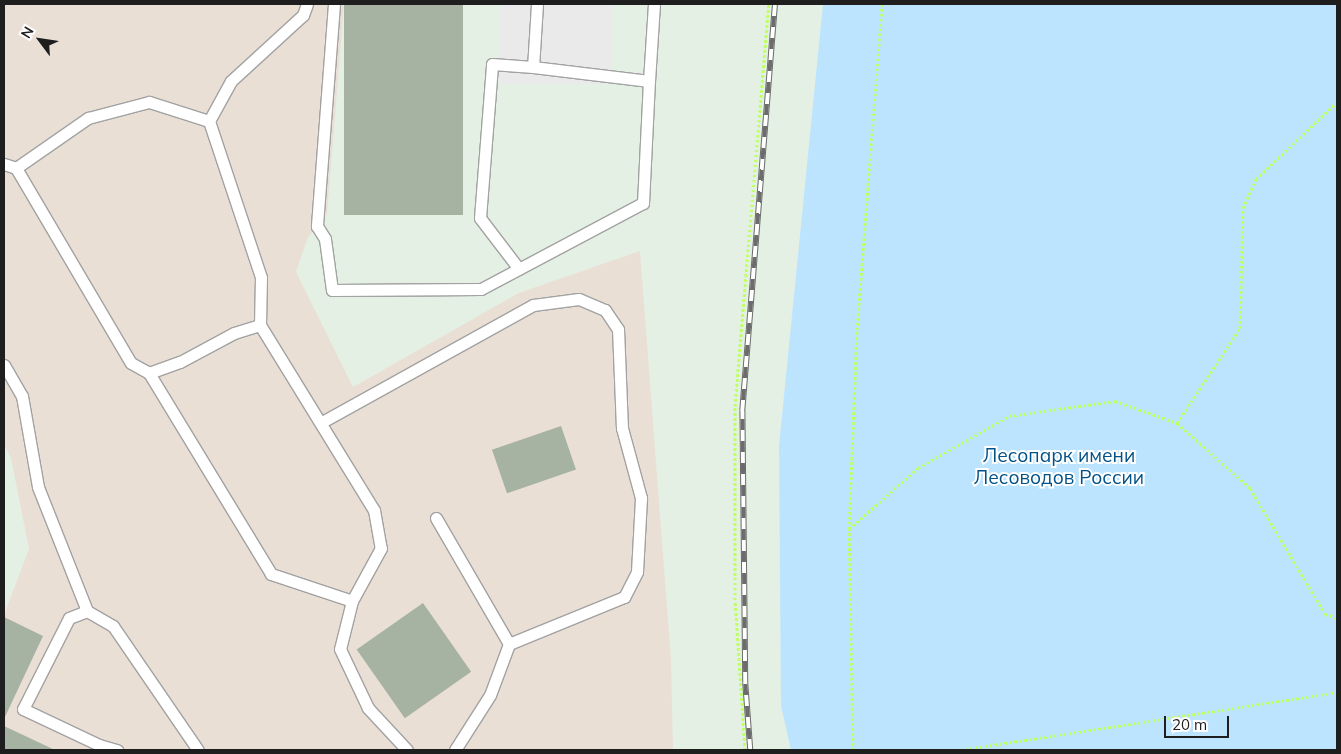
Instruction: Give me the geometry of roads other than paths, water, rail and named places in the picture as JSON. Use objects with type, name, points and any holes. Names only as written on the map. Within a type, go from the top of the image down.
[{"type":"lane","points":[[307,4],[303,14],[231,81],[209,121],[237,213],[261,277],[260,325],[322,422],[374,510],[381,548],[352,601],[340,649],[368,708],[407,750]]},
{"type":"lane","points":[[334,4],[317,226],[325,239],[332,290],[481,289],[643,203],[654,4]]},
{"type":"lane","points":[[533,67],[537,4]]},
{"type":"lane","points":[[519,269],[480,218],[492,64],[649,80]]},
{"type":"lane","points":[[16,168],[88,118],[149,102],[209,121]]},
{"type":"lane","points":[[4,164],[16,168],[131,363],[149,374],[271,574],[352,601]]},
{"type":"lane","points":[[322,422],[533,305],[579,299],[604,310],[618,329],[622,428],[641,498],[637,572],[624,597],[509,644],[490,696],[455,750]]},
{"type":"lane","points":[[149,374],[180,362],[234,333],[260,325]]},
{"type":"lane","points":[[4,365],[22,396],[38,487],[87,611],[113,626],[198,750]]},
{"type":"lane","points":[[436,518],[509,644]]},
{"type":"lane","points":[[87,611],[68,618],[23,709],[101,747],[117,750]]},
{"type":"railway","points":[[750,750],[745,683],[742,411],[775,4]]},
{"type":"park label","name":"Лесопарк имени Лесоводов России","points":[[1059,467]]}]
